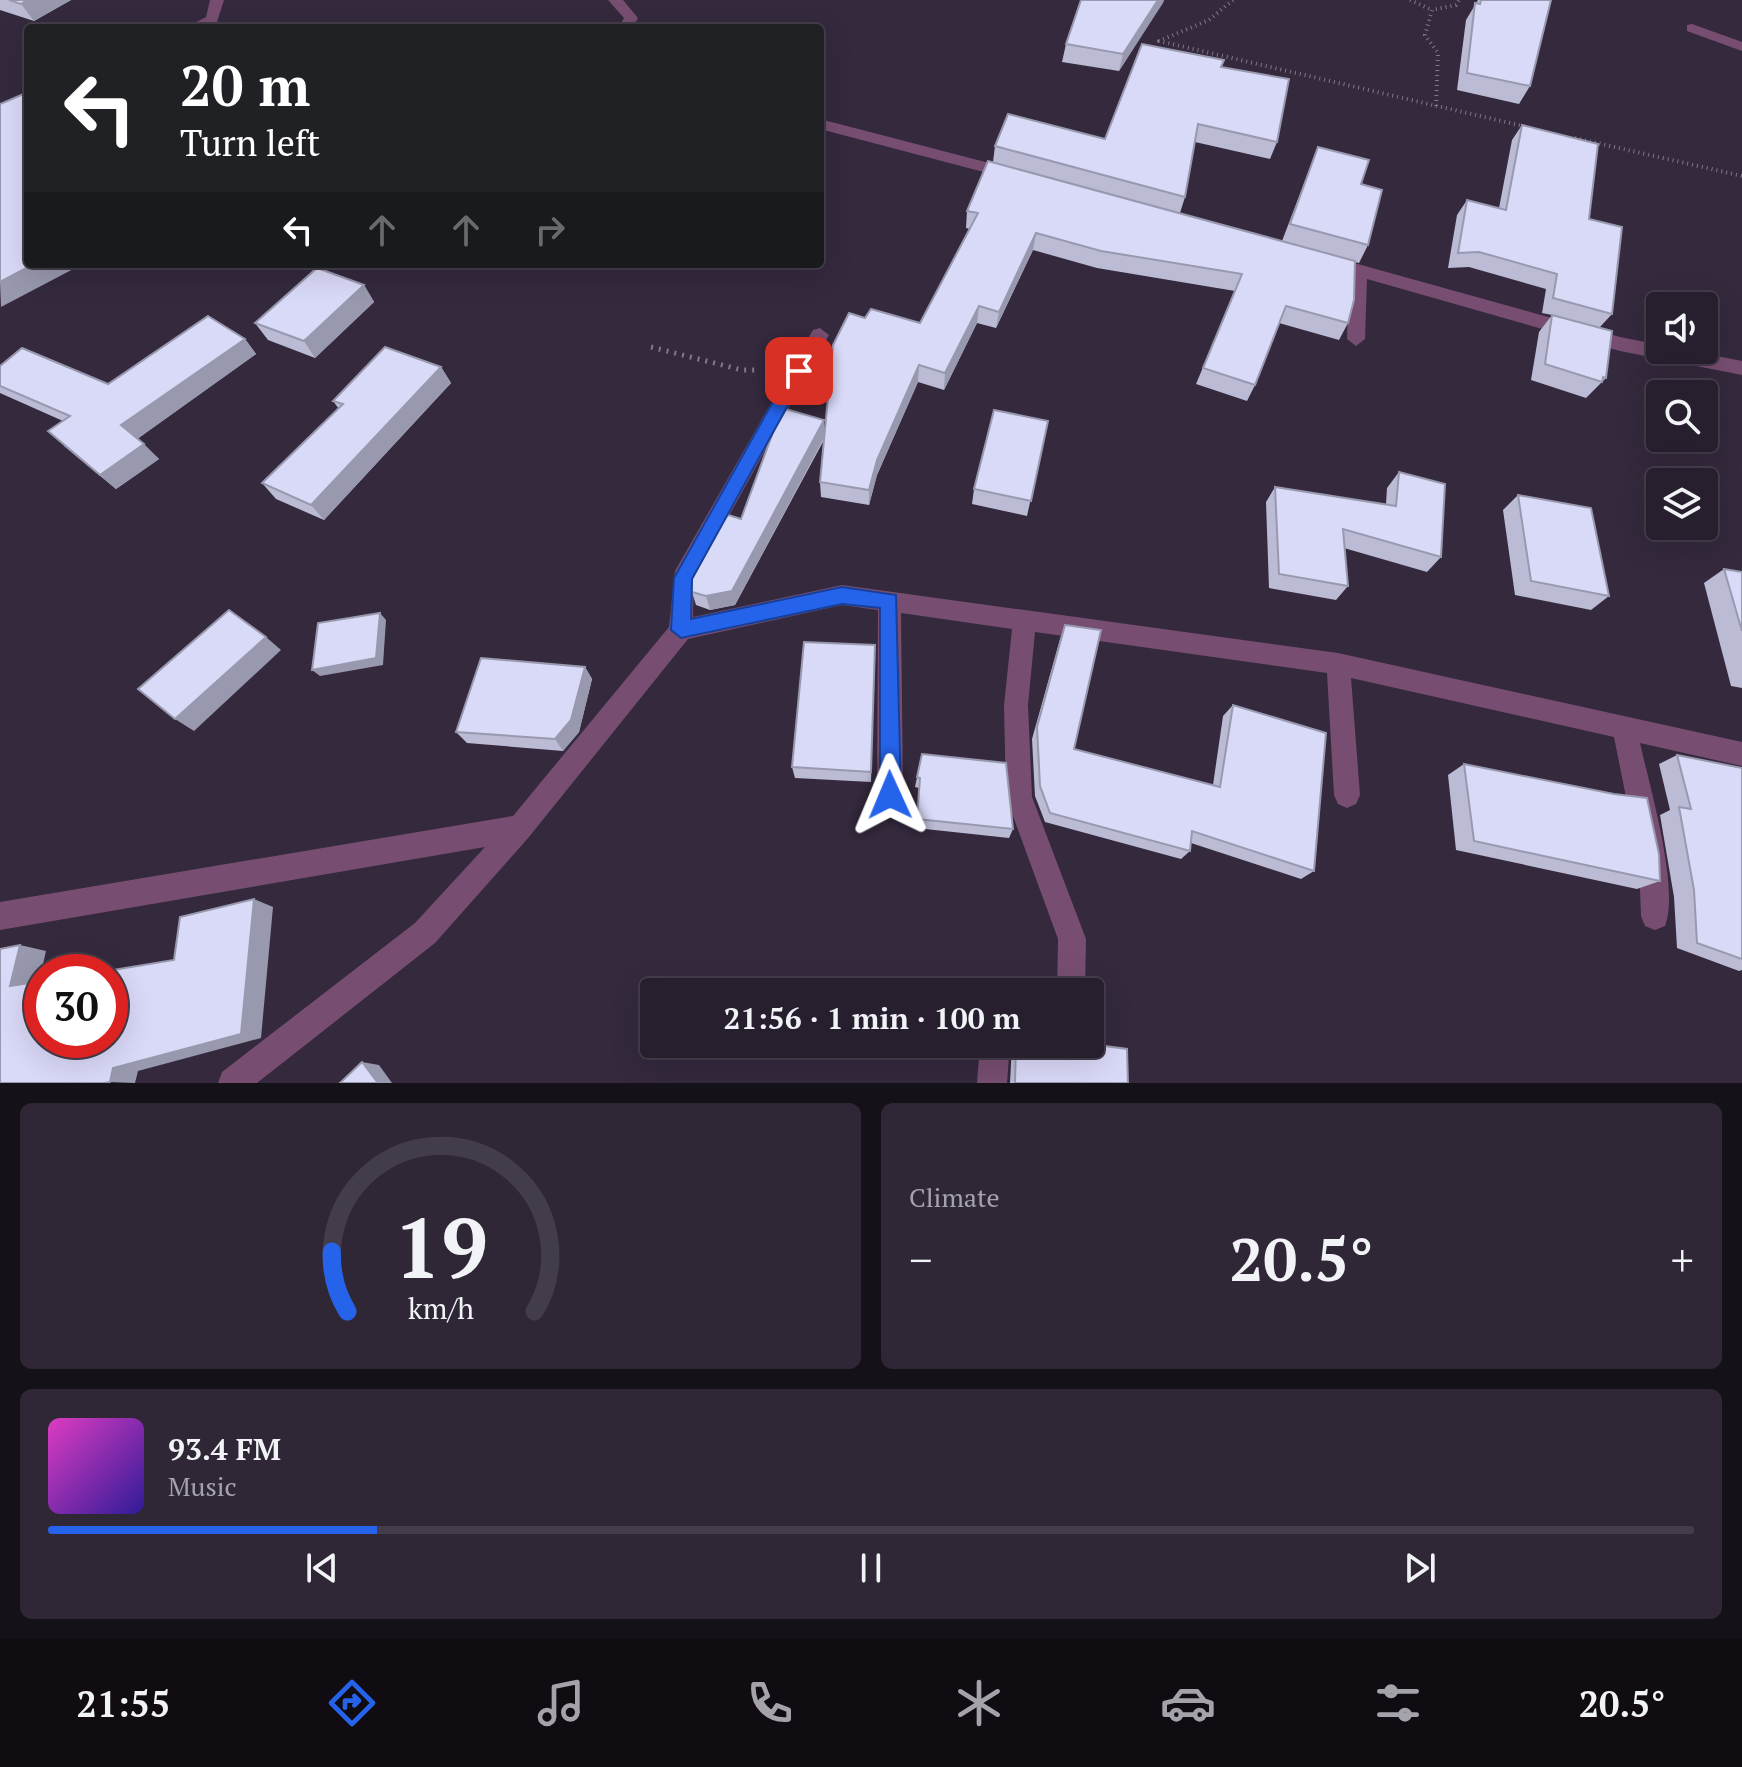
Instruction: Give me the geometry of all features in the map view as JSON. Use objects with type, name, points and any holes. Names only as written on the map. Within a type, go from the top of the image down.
[{"type":"street","points":[[201,24],[212,19],[217,0]]},
{"type":"street","points":[[615,0],[631,18],[627,24]]},
{"type":"street","points":[[1692,28],[1742,47]]},
{"type":"street","points":[[824,125],[1038,182]]},
{"type":"street","points":[[1313,258],[1620,344],[1742,368]]},
{"type":"street","points":[[1356,339],[1358,270]]},
{"type":"street","points":[[233,1083],[425,933],[520,828],[681,630],[683,578],[820,335]]},
{"type":"street","points":[[681,630],[842,595],[1025,618],[1338,664],[1742,754]]},
{"type":"street","points":[[889,601],[890,795]]},
{"type":"street","points":[[1025,618],[1016,705],[1019,797],[1072,939],[1071,978]]},
{"type":"street","points":[[1338,664],[1347,795]]},
{"type":"street","points":[[1624,727],[1652,862],[1655,916]]},
{"type":"street","points":[[0,916],[520,828]]},
{"type":"street","points":[[992,1083],[994,1058]]},
{"type":"path","points":[[1233,0],[1209,20],[1159,41],[1541,131]]},
{"type":"path","points":[[1410,0],[1432,10],[1456,5],[1459,0]]},
{"type":"path","points":[[1432,10],[1425,35],[1438,53],[1436,106]]},
{"type":"path","points":[[1571,138],[1742,176]]},
{"type":"path","points":[[651,347],[742,370],[799,371]]},
{"type":"building","points":[[1081,0],[1158,0],[1123,54],[1066,44]]},
{"type":"building","points":[[1481,0],[1551,0],[1530,86],[1467,73],[1475,3],[1480,4]]},
{"type":"building","points":[[1142,44],[1224,60],[1221,67],[1289,79],[1277,142],[1198,124],[1185,197],[995,146],[1008,114],[1105,139]]},
{"type":"building","points":[[24,94],[24,268],[26,268],[0,282],[0,104]]},
{"type":"building","points":[[1522,125],[1598,144],[1589,219],[1622,227],[1612,314],[1553,298],[1557,274],[1479,252],[1458,253],[1467,200],[1506,210]]},
{"type":"building","points":[[1318,147],[1369,160],[1361,184],[1382,190],[1368,245],[1290,224]]},
{"type":"building","points":[[988,161],[1355,261],[1354,300],[1348,323],[1286,306],[1255,385],[1203,368],[1242,274],[1101,251],[1036,233],[999,312],[979,306],[945,373],[919,365],[877,460],[869,490],[820,482],[833,345],[849,313],[865,318],[871,309],[920,323],[978,213],[967,211]]},
{"type":"building","points":[[317,268],[364,285],[304,341],[255,323]]},
{"type":"building","points":[[1552,315],[1612,331],[1606,378],[1603,377],[1602,382],[1545,364]]},
{"type":"building","points":[[208,316],[245,339],[121,425],[144,444],[100,475],[48,431],[70,416],[0,386],[0,366],[22,348],[108,384]]},
{"type":"building","points":[[385,347],[441,367],[311,505],[262,483],[343,404],[333,401]]},
{"type":"building","points":[[782,408],[824,420],[732,591],[706,596],[692,592],[692,571],[725,514],[741,519]]},
{"type":"building","points":[[994,410],[1048,421],[1031,501],[974,489]]},
{"type":"building","points":[[1399,472],[1445,484],[1441,557],[1343,529],[1348,586],[1279,574],[1275,487],[1396,506]]},
{"type":"building","points":[[1518,495],[1591,508],[1609,596],[1531,581]]},
{"type":"building","points":[[1724,569],[1742,572],[1742,631]]},
{"type":"building","points":[[229,610],[266,637],[175,719],[138,689]]},
{"type":"building","points":[[380,613],[376,658],[312,670],[318,623]]},
{"type":"building","points":[[1065,625],[1101,630],[1074,749],[1220,787],[1233,705],[1326,733],[1314,871],[1192,831],[1190,851],[1050,813],[1040,786],[1037,727]]},
{"type":"building","points":[[804,642],[875,645],[871,772],[792,767]]},
{"type":"building","points":[[481,658],[585,667],[571,720],[555,739],[456,732]]},
{"type":"building","points":[[922,754],[1006,763],[1013,829],[917,819],[920,778],[917,777]]},
{"type":"building","points":[[1677,755],[1742,768],[1742,959],[1697,943],[1694,890],[1679,807],[1691,809]]},
{"type":"building","points":[[1464,764],[1647,798],[1659,854],[1660,881],[1474,841]]},
{"type":"building","points":[[254,899],[241,1034],[113,1068],[110,1082],[0,1083],[0,949],[20,945],[10,986],[24,984],[24,1058],[128,1058],[128,968],[174,960],[180,917]]},
{"type":"building","points":[[1104,1046],[1127,1049],[1128,1083],[1015,1083],[1016,1058],[1104,1058]]},
{"type":"building","points":[[362,1062],[378,1083],[340,1083]]},
{"type":"route","points":[[799,371],[683,578],[681,630],[842,595],[889,601],[890,795]]}]
